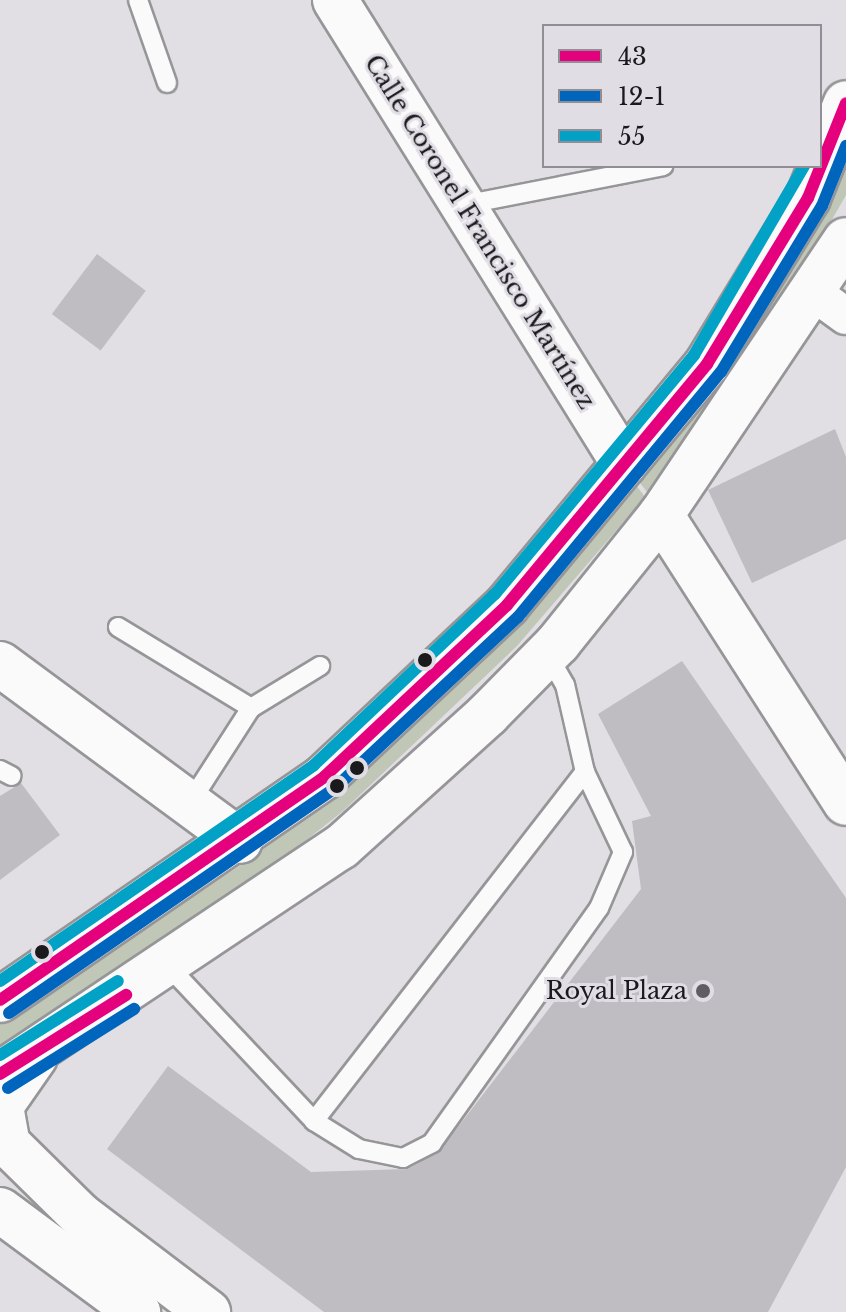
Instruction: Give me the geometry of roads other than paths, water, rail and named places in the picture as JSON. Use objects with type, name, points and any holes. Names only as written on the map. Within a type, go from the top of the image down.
[{"type":"main road","name":"Calle Coronel Francisco Martínez","points":[[335,0],[624,464]]},
{"type":"main road","points":[[822,163],[846,103]]},
{"type":"main road","points":[[0,1000],[240,841],[425,686],[507,605],[707,364],[766,275],[808,198],[820,168]]},
{"type":"main road","points":[[0,1074],[169,967],[341,847],[546,653],[830,304],[846,240]]},
{"type":"main road","points":[[661,515],[846,803]]},
{"type":"main road","points":[[0,664],[191,801],[240,841]]},
{"type":"main road","points":[[46,1045],[12,1081],[1,1106],[8,1144],[80,1215],[208,1312]]},
{"type":"main road","points":[[0,1210],[138,1312]]},
{"type":"lane","points":[[138,0],[167,83]]},
{"type":"lane","points":[[463,205],[653,168]]},
{"type":"lane","points":[[118,627],[251,708]]},
{"type":"lane","points":[[169,967],[314,1121],[359,1149],[403,1158],[432,1143],[614,876],[620,838],[585,772],[565,685],[546,653]]},
{"type":"lane","points":[[191,801],[251,708],[320,666]]},
{"type":"lane","points":[[314,1121],[585,772]]},
{"type":"place","name":"Royal Plaza","points":[[703,991]]}]
